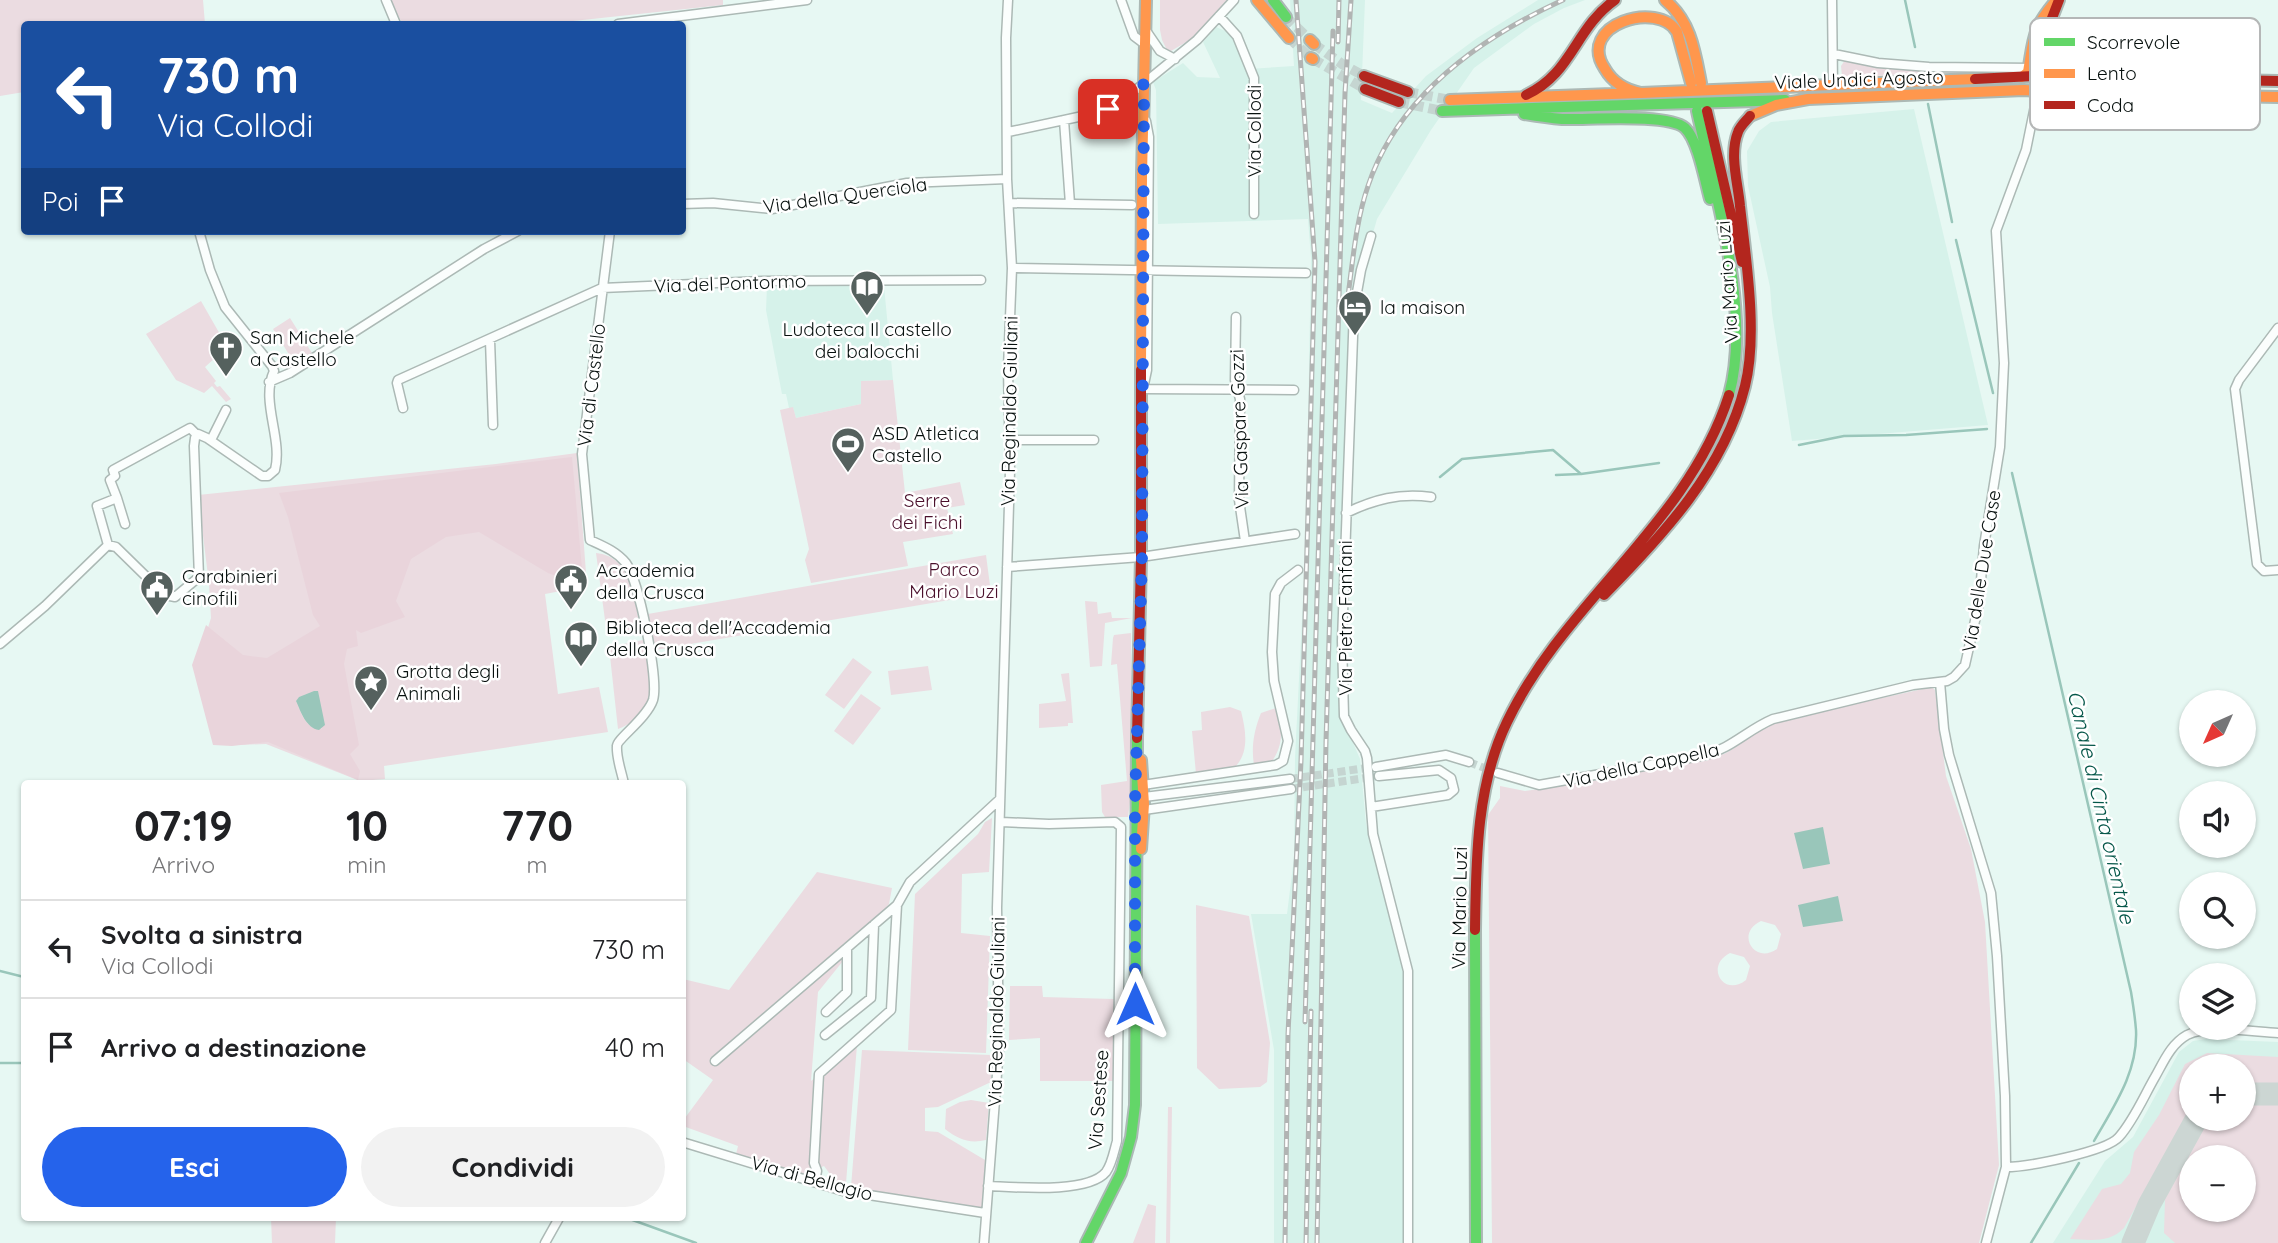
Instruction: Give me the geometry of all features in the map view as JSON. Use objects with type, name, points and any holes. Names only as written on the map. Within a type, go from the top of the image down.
[{"type":"main road","name":"Via Sestese","points":[[1086,1243],[1118,1180],[1133,1124],[1135,764],[1142,557],[1144,84],[1148,0]]},
{"type":"main road","points":[[1257,0],[1289,38]]},
{"type":"main road","points":[[1273,0],[1286,17]]},
{"type":"main road","points":[[1512,99],[1535,92],[1554,78],[1595,16],[1615,0]]},
{"type":"main road","name":"Viale Undici Agosto","points":[[1641,93],[1633,92],[1614,81],[1602,68],[1598,58],[1598,41],[1610,18],[1629,8],[1641,5],[1657,10],[1670,19],[1696,83],[1686,22],[1665,0]]},
{"type":"main road","points":[[2042,18],[2058,0]]},
{"type":"main road","points":[[2052,18],[2058,0]]},
{"type":"main road","points":[[2026,71],[2030,54]]},
{"type":"main road","name":"Viale Undici Agosto","points":[[1450,100],[1833,86],[2030,71]]},
{"type":"main road","points":[[1364,76],[1408,92]]},
{"type":"main road","name":"Viale Undici Agosto","points":[[2260,80],[2278,81]]},
{"type":"main road","points":[[1365,89],[1399,102]]},
{"type":"main road","name":"Viale Undici Agosto","points":[[1441,111],[2030,91]]},
{"type":"main road","name":"Viale Undici Agosto","points":[[2260,97],[2278,97]]},
{"type":"main road","name":"Via Mario Luzi","points":[[1575,621],[1619,579],[1675,516],[1718,457],[1737,414],[1745,386],[1750,329],[1734,153],[1736,138],[1743,122],[1755,113],[1776,104],[1808,99]]},
{"type":"main road","points":[[1493,111],[1560,119],[1663,120],[1681,125],[1689,133],[1696,149],[1732,275]]},
{"type":"main road","name":"Via Mario Luzi","points":[[1477,1243],[1476,892],[1481,814],[1497,746],[1510,714],[1540,665],[1695,469],[1731,388],[1735,360],[1736,313],[1732,275],[1702,111],[1747,282]]},
{"type":"main road","name":"Via Sestese","points":[[1135,893],[1144,799],[1138,684]]},
{"type":"street","points":[[386,0],[395,21]]},
{"type":"street","points":[[656,21],[730,5],[807,0]]},
{"type":"street","name":"Via Reginaldo Giuliani","points":[[984,1243],[999,1048],[997,908],[1012,268],[1007,179],[1008,0]]},
{"type":"street","points":[[1121,0],[1134,36],[1146,45]]},
{"type":"street","points":[[1832,0],[1833,86]]},
{"type":"street","points":[[1008,132],[1108,109],[1126,99],[1197,40],[1231,4]]},
{"type":"street","name":"Via Collodi","points":[[1219,16],[1237,36],[1254,79],[1254,214]]},
{"type":"street","points":[[1147,32],[1160,51],[1175,59]]},
{"type":"street","points":[[1834,54],[1878,63],[2026,71]]},
{"type":"street","points":[[1064,120],[1070,204]]},
{"type":"street","name":"Via delle Due Case","points":[[1940,682],[1954,677],[1965,665],[1979,603],[1984,546],[1998,461],[2002,409],[2004,363],[1996,231],[2026,150],[2030,130]]},
{"type":"street","name":"Via della Querciola","points":[[686,204],[713,203],[772,209],[907,183],[1007,179]]},
{"type":"street","points":[[1009,202],[1132,205]]},
{"type":"street","points":[[125,524],[110,480],[115,475],[113,470],[190,428],[262,476],[271,474],[276,464],[269,382],[274,372],[225,307],[200,235]]},
{"type":"street","points":[[269,382],[290,373],[484,248],[510,235]]},
{"type":"street","name":"Via di Castello","points":[[609,235],[582,454],[590,540],[616,553],[633,576],[654,678],[654,697],[650,708],[641,721],[621,738],[617,746],[623,780]]},
{"type":"street","name":"Via Pietro Fanfani","points":[[1371,236],[1354,309],[1342,641],[1344,716],[1366,751],[1373,834],[1408,971],[1408,1243]]},
{"type":"street","points":[[1012,268],[1306,273]]},
{"type":"street","name":"Via del Pontormo","points":[[403,408],[398,380],[602,288],[763,281],[981,280]]},
{"type":"street","name":"Via Gaspare Gozzi","points":[[1236,317],[1235,380],[1240,399],[1239,500],[1245,541]]},
{"type":"street","points":[[2278,328],[2235,389],[2257,564],[2263,571],[2278,570]]},
{"type":"street","points":[[490,340],[493,425]]},
{"type":"street","points":[[1143,389],[1294,390]]},
{"type":"street","points":[[211,440],[226,410]]},
{"type":"street","points":[[0,644],[45,606],[108,545],[116,547],[164,595],[175,597],[199,577],[194,446],[197,435]]},
{"type":"street","points":[[1010,440],[1094,440]]},
{"type":"street","points":[[1346,513],[1385,498],[1407,494],[1431,497]]},
{"type":"street","points":[[108,545],[97,506],[117,498]]},
{"type":"street","points":[[1007,566],[1142,557],[1295,534]]},
{"type":"street","points":[[1144,799],[1283,761],[1288,741],[1274,681],[1272,652],[1275,594],[1281,583],[1298,570]]},
{"type":"street","points":[[1940,682],[1949,755],[1992,893],[2005,1096],[2006,1167],[1986,1243]]},
{"type":"street","name":"Via della Cappella","points":[[1498,773],[1539,785],[1706,755],[1720,751],[1754,728],[1773,719],[1913,685],[1940,682]]},
{"type":"street","points":[[1371,807],[1448,795],[1454,790],[1451,778],[1439,770],[1378,771],[1446,755],[1469,762]]},
{"type":"street","points":[[1135,764],[1144,799],[1135,843]]},
{"type":"street","points":[[1144,799],[1290,784],[1144,799]]},
{"type":"street","points":[[715,1061],[897,905],[910,882],[1000,799]]},
{"type":"street","name":"Via Sestese","points":[[988,1186],[1075,1185],[1101,1177],[1107,1171],[1117,1141],[1121,829],[1119,824],[1001,822]]},
{"type":"street","points":[[815,1182],[819,1074],[891,1010],[897,905]]},
{"type":"street","points":[[825,1035],[871,998],[874,925]]},
{"type":"street","points":[[826,1012],[847,992],[847,948]]},
{"type":"street","points":[[2006,1167],[2081,1153],[2113,1142],[2132,1119],[2170,1050],[2187,1035],[2205,1030],[2278,1033]]},
{"type":"street","name":"Via di Bellagio","points":[[686,1143],[843,1191],[985,1213]]},
{"type":"street","points":[[545,1243],[557,1221]]},
{"type":"shaded area","points":[[1290,0],[1365,0],[1361,100],[1392,113],[1426,76],[1477,38],[1538,0],[1585,0],[1534,24],[1474,68],[1431,130],[1377,219],[1354,300],[1342,717],[1360,759],[1366,824],[1405,975],[1404,1243],[1274,1243],[1274,1050],[1251,914],[1287,914],[1294,858],[1295,758],[1306,540],[1311,258],[1308,219],[1158,224],[1156,90],[1153,82],[1183,63],[1197,77],[1220,78],[1203,42],[1216,27],[1230,33],[1248,69],[1294,66]]},
{"type":"shaded area","points":[[1914,109],[1988,425],[1792,441],[1770,287],[1748,186],[1747,151],[1759,131],[1771,122]]},
{"type":"shaded area","points":[[767,286],[884,286],[893,380],[862,381],[861,404],[796,418],[793,408],[789,408],[786,394],[782,394],[766,310]]},
{"type":"shaded area","points":[[572,457],[583,580],[564,579],[548,573],[479,532],[446,537],[411,559],[396,601],[405,617],[361,633],[356,630],[358,646],[347,649],[344,664],[359,745],[350,754],[360,771],[358,780],[268,742],[213,745],[192,665],[206,625],[243,655],[267,658],[320,626],[313,615],[288,517],[279,493]],"holes":[[[318,691],[322,729],[308,724],[296,701],[299,697]]]},
{"type":"shaded area","points":[[318,691],[325,725],[319,730],[307,723],[296,701]]},
{"type":"shaded area","points":[[1823,827],[1830,864],[1803,869],[1794,833]]},
{"type":"shaded area","points":[[1838,896],[1843,921],[1803,927],[1798,905]]},
{"type":"shaded area","points":[[2200,1040],[2278,1042],[2278,1243],[2053,1243],[2105,1161],[2133,1137],[2179,1052],[2193,1041]]},
{"type":"green space","points":[[0,0],[203,0],[205,21],[21,21],[21,92],[0,96]]},
{"type":"green space","points":[[388,0],[723,0],[723,5],[573,21],[401,21]]},
{"type":"green space","points":[[1160,0],[1227,0],[1193,38],[1171,51],[1167,50],[1162,40]]},
{"type":"green space","points":[[1845,60],[1878,67],[1909,67],[1915,71],[2026,71],[1842,77],[1841,66]]},
{"type":"green space","points":[[201,301],[225,343],[212,355],[215,358],[205,367],[216,381],[214,383],[217,387],[220,386],[231,399],[226,402],[212,386],[204,393],[176,380],[146,334]]},
{"type":"green space","points":[[290,318],[312,353],[295,364],[273,329]]},
{"type":"green space","name":"ASD Atletica Castello","points":[[893,380],[905,493],[960,482],[965,505],[947,508],[953,534],[903,542],[908,566],[811,583],[805,560],[809,549],[780,410],[793,407],[796,418],[861,404],[861,381]]},
{"type":"green space","points":[[577,453],[587,586],[545,594],[558,694],[599,687],[608,732],[384,766],[385,779],[372,780],[357,780],[266,744],[239,745],[204,640],[211,618],[198,495]]},
{"type":"green space","points":[[596,553],[617,562],[630,581],[640,628],[607,635]]},
{"type":"green space","name":"Parco Mario Luzi","points":[[986,555],[991,593],[649,651],[642,615]]},
{"type":"green space","points":[[1085,601],[1097,602],[1098,614],[1111,612],[1112,618],[1132,618],[1105,623],[1102,666],[1090,667]]},
{"type":"green space","points":[[1131,633],[1132,786],[1128,817],[1105,817],[1102,812],[1101,785],[1127,781],[1117,664],[1111,665],[1113,638],[1114,635]]},
{"type":"green space","points":[[643,640],[650,679],[647,703],[632,722],[618,729],[609,647]]},
{"type":"green space","points":[[853,658],[872,672],[844,709],[825,695]]},
{"type":"green space","points":[[928,666],[932,690],[891,695],[888,671]]},
{"type":"green space","points":[[1069,673],[1073,723],[1068,723],[1068,726],[1039,728],[1039,704],[1066,701],[1061,674]]},
{"type":"green space","points":[[1932,687],[1935,690],[1946,776],[1971,849],[1985,922],[1999,1165],[1979,1243],[1492,1243],[1488,815],[1500,798],[1500,786],[1525,791],[1593,781],[1724,754],[1749,734],[1776,721]],"holes":[[[1761,921],[1775,925],[1781,934],[1777,949],[1769,953],[1755,950],[1749,939],[1753,926]],[[1730,953],[1744,957],[1750,966],[1746,980],[1738,985],[1724,983],[1718,972],[1718,965]]]},
{"type":"green space","points":[[861,694],[881,708],[853,745],[834,731]]},
{"type":"green space","points":[[1230,707],[1241,711],[1245,734],[1242,756],[1233,769],[1196,774],[1192,731],[1202,730],[1201,712]]},
{"type":"green space","points":[[1276,708],[1281,730],[1278,751],[1270,764],[1254,765],[1254,739],[1261,713]]},
{"type":"green space","points":[[992,818],[989,872],[962,874],[961,933],[990,936],[986,1053],[908,1050],[915,894]]},
{"type":"green space","points":[[817,872],[892,888],[889,904],[818,992],[811,1081],[857,1045],[846,1183],[836,1182],[824,1166],[805,1174],[736,1154],[738,1146],[686,1127],[686,1117],[713,1080],[686,1061],[686,980],[729,990]]},
{"type":"green space","points":[[1196,905],[1249,916],[1270,1043],[1267,1082],[1260,1087],[1219,1089],[1197,1068]]},
{"type":"green space","points":[[1010,986],[1042,986],[1043,997],[1114,999],[1113,1081],[1040,1081],[1040,1038],[1009,1040]]},
{"type":"green space","points":[[862,1050],[991,1055],[991,1082],[938,1107],[925,1108],[925,1131],[938,1132],[985,1160],[982,1210],[851,1187]]},
{"type":"green space","points":[[2256,1056],[2278,1057],[2278,1083],[2256,1083]]},
{"type":"green space","points":[[2179,1076],[2179,1129],[2124,1228],[2106,1238],[2070,1239],[2102,1189],[2121,1184],[2130,1173],[2134,1152],[2159,1115]]},
{"type":"green space","points":[[971,1100],[989,1103],[986,1140],[964,1140],[945,1129],[946,1109]]},
{"type":"green space","points":[[2256,1102],[2278,1104],[2278,1243],[2175,1243],[2164,1233],[2165,1199],[2179,1173],[2179,1222],[2256,1222],[2256,1145],[2194,1145],[2201,1132],[2256,1131]]},
{"type":"green space","points":[[1168,1107],[1172,1107],[1170,1243],[1166,1243]]},
{"type":"green space","points":[[1148,1204],[1156,1206],[1155,1243],[1133,1243]]},
{"type":"green space","points":[[271,1221],[336,1221],[335,1243],[272,1243]]},
{"type":"waterway","name":"Canale di Cinta orientale","points":[[1905,0],[1915,47]]},
{"type":"waterway","name":"Canale di Cinta orientale","points":[[1928,104],[1952,222]]},
{"type":"waterway","name":"Canale di Cinta orientale","points":[[1956,240],[1993,393]]},
{"type":"waterway","points":[[1799,445],[1844,436],[1987,429]]},
{"type":"waterway","points":[[1440,477],[1462,459],[1553,450],[1581,474],[1659,463]]},
{"type":"waterway","name":"Canale di Cinta orientale","points":[[2012,473],[2135,1015],[2136,1045],[2129,1074],[2117,1102],[2094,1141]]},
{"type":"waterway","points":[[1556,475],[1580,474]]},
{"type":"waterway","points":[[0,971],[21,976]]},
{"type":"waterway","points":[[0,1063],[21,1063]]},
{"type":"waterway","name":"Canale di Cinta orientale","points":[[2031,1243],[2079,1163]]},
{"type":"waterway","points":[[635,1221],[696,1243]]},
{"type":"taxiway","points":[[2256,1094],[2278,1094]]},
{"type":"taxiway","points":[[2133,1243],[2149,1205],[2190,1131]]},
{"type":"tunnel","points":[[1286,17],[1310,40]]},
{"type":"tunnel","points":[[1289,38],[1311,58]]},
{"type":"tunnel","points":[[1314,44],[1364,76]]},
{"type":"tunnel","points":[[1313,59],[1365,89]]},
{"type":"tunnel","points":[[1408,92],[1450,100]]},
{"type":"tunnel","points":[[1399,102],[1442,111]]},
{"type":"tunnel","points":[[1469,762],[1492,771]]},
{"type":"tunnel","points":[[1290,779],[1373,767]]},
{"type":"tunnel","points":[[1291,789],[1379,776]]},
{"type":"railway","points":[[1285,1243],[1288,1034],[1301,761],[1315,262],[1296,0]]},
{"type":"railway","points":[[1338,42],[1339,0]]},
{"type":"railway","points":[[1317,1243],[1326,742],[1345,93],[1351,0]]},
{"type":"railway","points":[[1348,296],[1355,240],[1364,199],[1382,154],[1399,124],[1421,98],[1473,52],[1502,32],[1563,0]]},
{"type":"railway","points":[[1305,1022],[1333,31]]},
{"type":"railway","points":[[1306,1243],[1311,1011]]},
{"type":"traffic: fast","points":[[1273,0],[1286,17]]},
{"type":"traffic: fast","points":[[1442,111],[1785,100]]},
{"type":"traffic: fast","points":[[1697,111],[1721,215],[1734,291],[1735,362],[1729,395]]},
{"type":"traffic: fast","points":[[1524,114],[1562,119],[1626,118],[1676,123],[1685,128],[1694,142],[1710,199]]},
{"type":"traffic: fast","points":[[1086,1243],[1121,1173],[1131,1137],[1135,1105],[1137,738]]},
{"type":"traffic: fast","points":[[1475,930],[1476,1243]]},
{"type":"traffic: slow","points":[[1141,370],[1146,0]]},
{"type":"traffic: slow","points":[[1257,0],[1289,38]]},
{"type":"traffic: slow","points":[[1665,0],[1674,8],[1686,27],[1701,83]]},
{"type":"traffic: slow","points":[[2043,18],[2055,2]]},
{"type":"traffic: slow","points":[[1691,83],[1677,32],[1668,23],[1654,18],[1638,18],[1610,29],[1601,40],[1599,53],[1608,74],[1620,85],[1641,93],[1975,79]]},
{"type":"traffic: slow","points":[[1310,40],[1314,44]]},
{"type":"traffic: slow","points":[[2022,77],[2028,72],[2030,60]]},
{"type":"traffic: slow","points":[[1750,116],[1776,105],[1808,99],[2030,90]]},
{"type":"traffic: slow","points":[[1450,100],[1639,93]]},
{"type":"traffic: slow","points":[[2260,97],[2278,97]]},
{"type":"traffic: slow","points":[[1141,760],[1144,804],[1141,849]]},
{"type":"traffic: jam","points":[[1526,95],[1554,75],[1591,24],[1615,0]]},
{"type":"traffic: jam","points":[[2052,18],[2059,0]]},
{"type":"traffic: jam","points":[[1364,76],[1408,92]]},
{"type":"traffic: jam","points":[[1975,79],[2030,76]]},
{"type":"traffic: jam","points":[[2260,81],[2278,81]]},
{"type":"traffic: jam","points":[[1365,89],[1399,102]]},
{"type":"traffic: jam","points":[[1707,111],[1742,262]]},
{"type":"traffic: jam","points":[[1604,595],[1669,525],[1707,473],[1735,417],[1745,386],[1749,366],[1751,320],[1734,150],[1739,130],[1750,116]]},
{"type":"traffic: jam","points":[[1137,738],[1141,370]]},
{"type":"traffic: jam","points":[[1475,930],[1480,824],[1489,772],[1507,722],[1531,679],[1560,638],[1656,524],[1685,484],[1710,441],[1729,395]]},
{"type":"place","name":"Ludoteca Il castello dei balocchi","points":[[867,317]]},
{"type":"place","name":"la maison","points":[[1355,337]]},
{"type":"place","name":"San Michele a Castello","points":[[226,378]]},
{"type":"place","name":"ASD Atletica Castello","points":[[848,474]]},
{"type":"place","name":"Accademia della Crusca","points":[[571,611]]},
{"type":"place","name":"Carabinieri cinofili","points":[[157,617]]},
{"type":"place","name":"Biblioteca dell'Accademia della Crusca","points":[[581,668]]},
{"type":"place","name":"Grotta degli Animali","points":[[371,712]]},
{"type":"route","points":[[1108,109],[1144,84],[1142,557],[1135,803],[1135,1004]]},
{"type":"park label","name":"Serre dei Fichi","points":[[927,511]]}]
